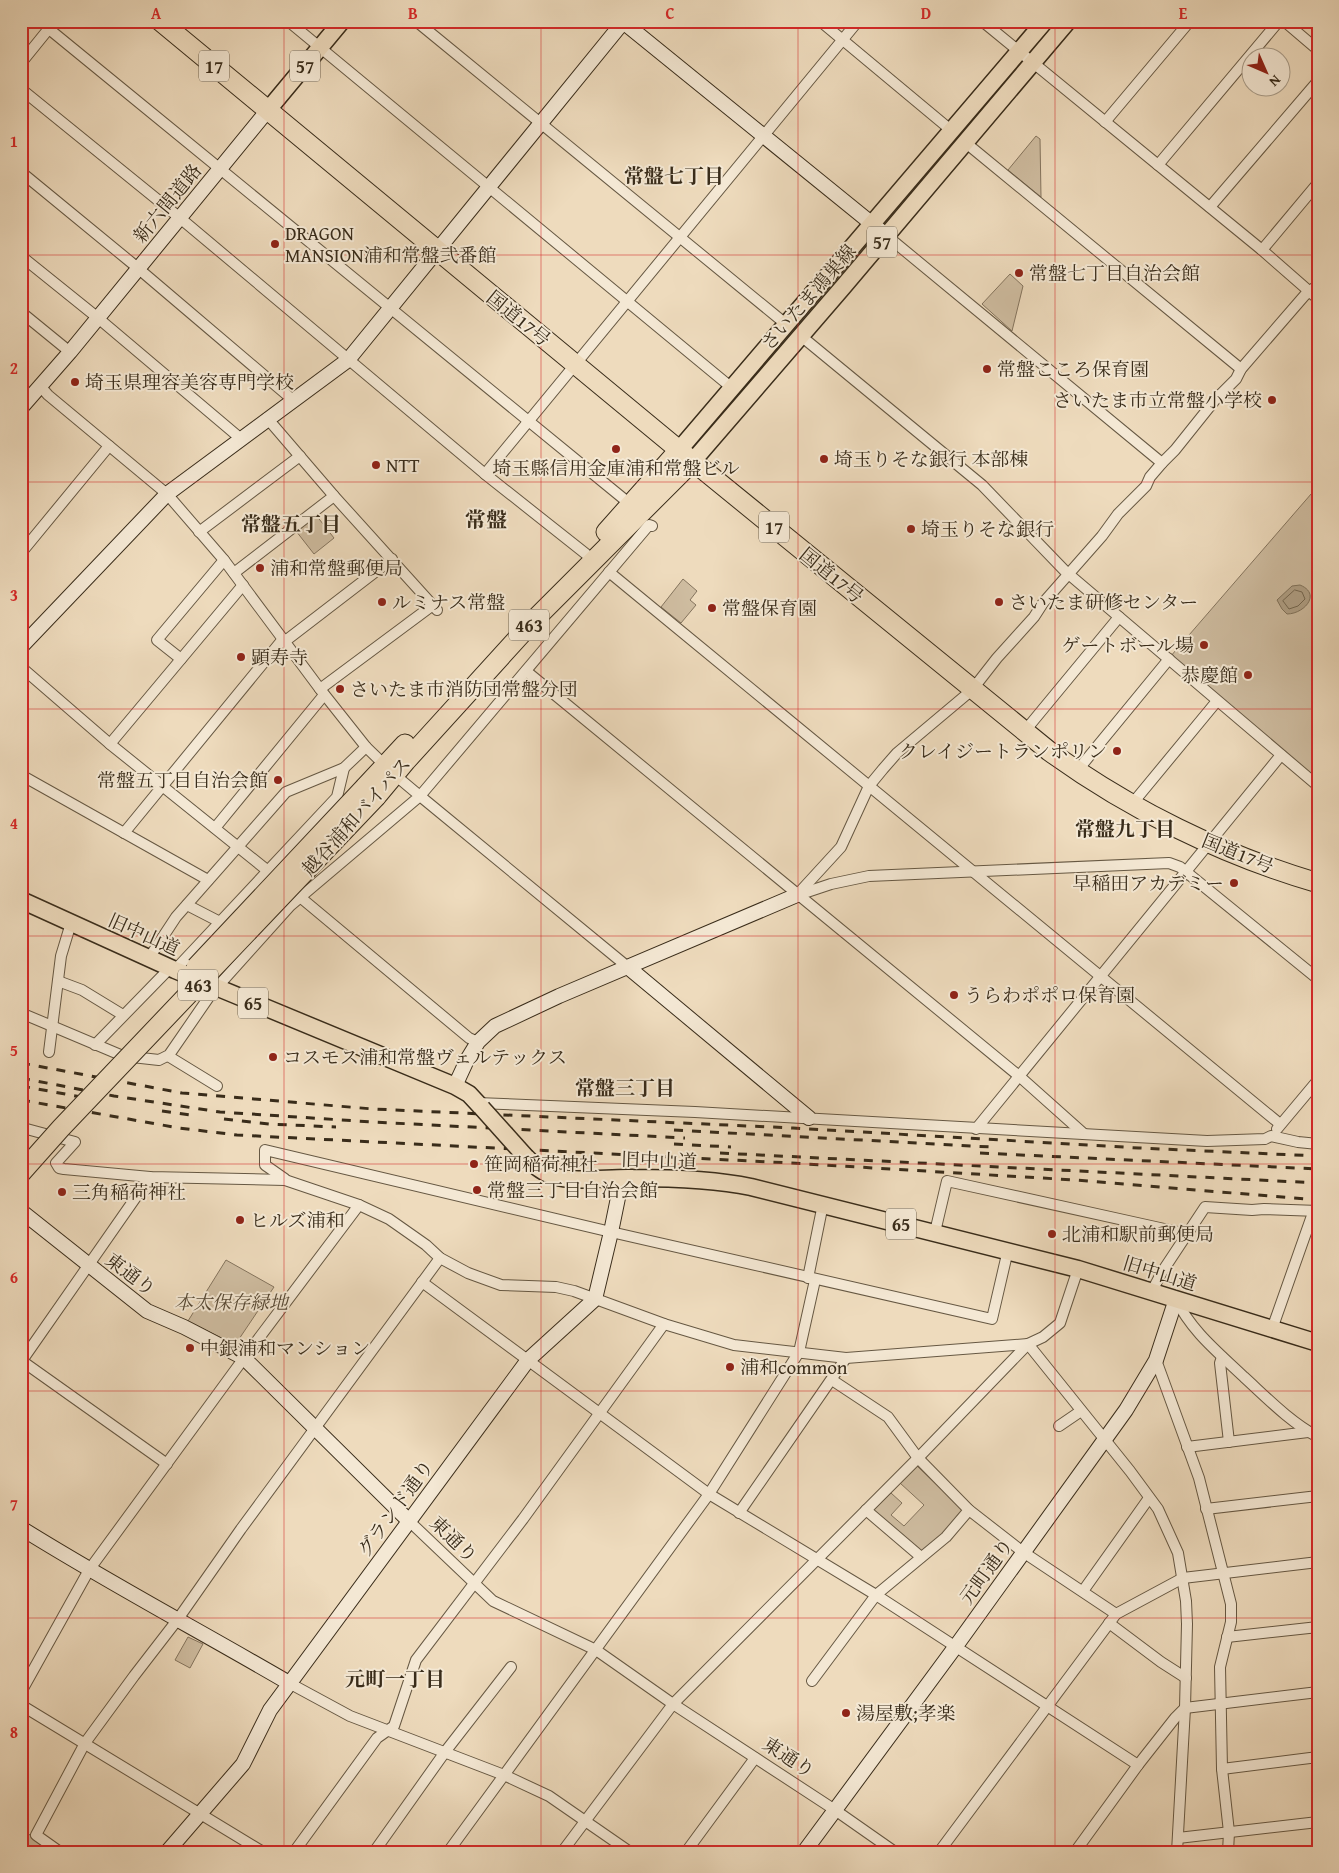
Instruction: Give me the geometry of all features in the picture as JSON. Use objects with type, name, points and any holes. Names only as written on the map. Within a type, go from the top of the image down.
[{"type":"highway","name":"17","points":[[160,21],[268,110]]},
{"type":"highway","name":"国道17号","points":[[268,110],[1024,732],[1077,771],[1132,804],[1208,842],[1318,883]]},
{"type":"highway","name":"越谷浦和バイパス","points":[[21,1173],[370,792],[630,504],[686,455]]},
{"type":"highway","name":"越谷浦和バイパス","points":[[390,770],[535,619],[686,455]]},
{"type":"highway","name":"越谷浦和バイパス","points":[[21,1154],[370,792]]},
{"type":"main road","name":"新六間道路","points":[[268,110],[342,21]]},
{"type":"main road","name":"さいたま鴻巣線","points":[[686,455],[732,388],[1046,21]]},
{"type":"main road","name":"さいたま鴻巣線","points":[[686,455],[801,336],[1068,21]]},
{"type":"main road","name":"旧中山道","points":[[21,900],[216,988],[456,1086],[480,1105],[536,1168],[554,1176],[563,1178],[682,1180],[739,1184],[1078,1269],[1318,1343]]},
{"type":"street","points":[[288,21],[732,388]]},
{"type":"street","points":[[416,21],[787,325]]},
{"type":"street","points":[[820,21],[952,131]]},
{"type":"street","points":[[485,474],[858,21]]},
{"type":"street","points":[[982,21],[1300,282],[1315,292]]},
{"type":"street","points":[[1105,122],[1190,21]]},
{"type":"street","points":[[1158,165],[1278,21]]},
{"type":"street","points":[[1284,21],[1318,50]]},
{"type":"street","points":[[21,647],[167,494],[240,438],[348,360],[623,22],[887,236],[1162,463]]},
{"type":"street","points":[[21,63],[52,25],[220,169],[527,422],[630,504]]},
{"type":"street","points":[[1210,207],[1318,81]]},
{"type":"street","points":[[21,89],[180,218],[485,474],[586,554]]},
{"type":"street","name":"新六間道路","points":[[21,408],[41,387],[139,269],[268,110]]},
{"type":"street","points":[[966,143],[1241,369]]},
{"type":"street","points":[[21,172],[293,400]]},
{"type":"street","points":[[1262,250],[1318,183]]},
{"type":"street","points":[[21,256],[98,318],[240,438]]},
{"type":"street","points":[[797,895],[841,847],[870,786],[896,754],[972,690],[1043,603],[1102,536],[1118,514],[1146,486],[1162,463],[1180,445],[1216,400],[1236,379],[1241,369],[1305,295],[1315,292]]},
{"type":"street","points":[[21,312],[70,352]]},
{"type":"street","points":[[801,336],[982,485],[1068,574],[1318,786]]},
{"type":"street","points":[[41,387],[48,396],[167,494],[224,560],[322,692],[366,747],[390,770],[809,1118]]},
{"type":"street","points":[[215,828],[322,692],[435,607],[334,496],[268,418]]},
{"type":"street","points":[[21,553],[109,446]]},
{"type":"street","points":[[199,532],[300,456]]},
{"type":"street","points":[[234,573],[334,496]]},
{"type":"street","points":[[21,1013],[123,1056],[159,1060],[168,1056],[216,988],[290,906],[420,796],[649,525],[652,526]]},
{"type":"street","points":[[124,833],[284,640],[392,559]]},
{"type":"street","points":[[181,659],[157,640],[224,560]]},
{"type":"street","points":[[609,572],[1280,1124]]},
{"type":"street","points":[[110,744],[244,586]]},
{"type":"street","points":[[1024,732],[1119,617]]},
{"type":"street","points":[[1077,771],[1168,659]]},
{"type":"street","points":[[21,668],[163,788],[268,871]]},
{"type":"street","points":[[526,671],[1019,1076],[1084,1134]]},
{"type":"street","points":[[1132,804],[1217,701]]},
{"type":"street","points":[[149,958],[176,917],[286,792],[344,768],[366,747]]},
{"type":"street","points":[[976,1129],[1184,871],[1281,755]]},
{"type":"street","points":[[95,1045],[123,1015],[220,922],[338,797],[344,768]]},
{"type":"street","points":[[21,775],[208,880]]},
{"type":"street","points":[[456,1086],[467,1060],[478,1042],[495,1026],[559,996],[629,968],[797,895],[831,884],[869,876],[1152,862],[1174,864],[1318,979]]},
{"type":"street","points":[[300,897],[460,1030],[478,1042]]},
{"type":"street","points":[[187,905],[220,922]]},
{"type":"street","points":[[49,1052],[61,956],[71,923]]},
{"type":"street","points":[[58,981],[82,990],[123,1015]]},
{"type":"street","points":[[168,1056],[217,1086]]},
{"type":"street","points":[[480,1105],[809,1118],[1207,1141],[1265,1139],[1271,1136],[1318,1080]]},
{"type":"street","points":[[21,1130],[23,1128],[75,1142],[58,1158],[56,1163],[59,1168],[150,1177],[285,1180],[358,1205],[388,1219],[426,1245],[440,1258],[468,1273],[501,1285],[574,1290],[664,1324],[734,1345],[846,1358],[1028,1344],[1043,1337],[1060,1323],[1078,1269]]},
{"type":"street","points":[[1271,1136],[1318,1144]]},
{"type":"street","points":[[285,1180],[265,1165],[265,1150],[812,1279],[992,1319],[1008,1250]]},
{"type":"street","points":[[150,1177],[22,1361],[167,1464]]},
{"type":"street","points":[[595,1299],[611,1232],[620,1188],[620,1178]]},
{"type":"street","points":[[934,1232],[947,1181],[1187,1234]]},
{"type":"street","points":[[448,1852],[710,1494],[799,1352],[823,1204]]},
{"type":"street","points":[[21,1692],[89,1570],[358,1205]]},
{"type":"street","points":[[1152,1291],[1204,1207],[1252,1210],[1316,1210],[1272,1329]]},
{"type":"street","name":"東通り","points":[[21,1211],[147,1311],[184,1327],[244,1358],[493,1602],[596,1650],[673,1704],[835,1810],[895,1852]]},
{"type":"street","points":[[60,1852],[36,1835],[85,1743],[178,1619],[241,1529],[440,1258]]},
{"type":"street","points":[[422,1282],[710,1494],[876,1595],[1138,1765]]},
{"type":"street","name":"グランド通り","points":[[167,1852],[242,1764],[270,1710],[289,1683],[528,1360],[595,1299]]},
{"type":"street","points":[[1176,1299],[1191,1324],[1222,1357],[1267,1399],[1313,1435]]},
{"type":"street","name":"元町通り","points":[[804,1852],[956,1646],[1105,1440],[1143,1384],[1156,1360],[1176,1299]]},
{"type":"street","points":[[294,1852],[377,1738],[394,1726],[416,1660],[474,1584],[664,1324]]},
{"type":"street","points":[[1028,1344],[1158,1509],[1178,1554],[1183,1578],[1187,1624],[1185,1708],[1177,1852]]},
{"type":"street","points":[[562,1852],[673,1704],[918,1458],[1028,1344]]},
{"type":"street","points":[[1222,1357],[1220,1363],[1229,1442]]},
{"type":"street","points":[[739,1513],[846,1358]]},
{"type":"street","points":[[1156,1360],[1199,1478],[1232,1604],[1231,1622],[1220,1667],[1222,1769],[1229,1832],[1228,1852]]},
{"type":"street","points":[[832,1380],[888,1417],[918,1458],[969,1510],[1023,1552],[1116,1614]]},
{"type":"street","points":[[1059,1426],[1082,1411]]},
{"type":"street","points":[[1187,1447],[1313,1435]]},
{"type":"street","points":[[1206,1509],[1318,1496]]},
{"type":"street","points":[[1083,1591],[1150,1498]]},
{"type":"street","points":[[866,1510],[921,1557]]},
{"type":"street","points":[[812,1681],[876,1595],[946,1537],[969,1510]]},
{"type":"street","points":[[21,1528],[89,1570],[350,1716],[504,1775],[549,1796],[630,1852]]},
{"type":"street","points":[[939,1852],[1116,1614],[1183,1578],[1318,1562]]},
{"type":"street","points":[[1109,1623],[1161,1662],[1186,1678]]},
{"type":"street","points":[[1227,1637],[1318,1627]]},
{"type":"street","points":[[374,1852],[445,1752],[511,1667]]},
{"type":"street","points":[[1075,1852],[1138,1765],[1185,1708],[1318,1692]]},
{"type":"street","points":[[21,1705],[263,1852]]},
{"type":"street","points":[[1222,1769],[1318,1757]]},
{"type":"street","points":[[686,1852],[755,1758]]},
{"type":"street","points":[[1178,1838],[1318,1822]]},
{"type":"green space","points":[[1036,136],[1040,139],[1041,197],[1008,170]]},
{"type":"green space","points":[[1010,274],[1023,286],[1012,331],[982,304]]},
{"type":"green space","points":[[1318,486],[1318,781],[1170,657]]},
{"type":"green space","points":[[316,515],[334,538],[314,554],[296,531]]},
{"type":"green space","points":[[683,579],[697,591],[690,600],[696,605],[681,623],[661,607]]},
{"type":"green space","name":"本太保存緑地","points":[[226,1260],[274,1287],[235,1345],[188,1321]]},
{"type":"green space","points":[[917,1466],[964,1511],[943,1535],[920,1553],[873,1511],[891,1493],[902,1503],[891,1515],[904,1526],[924,1505],[900,1483]]},
{"type":"green space","points":[[188,1637],[203,1644],[190,1668],[175,1660]]},
{"type":"green space","points":[[21,1828],[48,1849],[46,1852],[21,1852]]},
{"type":"water","points":[[1300,585],[1310,593],[1308,603],[1299,611],[1287,614],[1277,600],[1292,586]]},
{"type":"railway","points":[[21,1063],[182,1093],[373,1109],[793,1128],[1139,1148],[1318,1156]]},
{"type":"railway","points":[[21,1078],[114,1096],[220,1112],[685,1138]]},
{"type":"railway","points":[[21,1086],[98,1100]]},
{"type":"railway","points":[[21,1100],[179,1128],[237,1135],[790,1163],[1075,1180],[1318,1200]]},
{"type":"railway","points":[[162,1111],[197,1116]]},
{"type":"railway","points":[[224,1119],[269,1124],[336,1127]]},
{"type":"railway","points":[[674,1130],[991,1147]]},
{"type":"railway","points":[[674,1144],[731,1147]]},
{"type":"railway","points":[[720,1153],[1318,1183]]},
{"type":"railway","points":[[980,1153],[1318,1169]]},
{"type":"place","name":"DRAGON MANSION浦和常盤弐番館","points":[[275,244]]},
{"type":"place","name":"常盤七丁目自治会館","points":[[1019,273]]},
{"type":"place","name":"常盤こころ保育園","points":[[987,369]]},
{"type":"place","name":"埼玉県理容美容専門学校","points":[[75,382]]},
{"type":"place","name":"さいたま市立常盤小学校","points":[[1272,400]]},
{"type":"place","name":"埼玉縣信用金庫浦和常盤ビル","points":[[616,449]]},
{"type":"place","name":"埼玉りそな銀行 本部棟","points":[[824,459]]},
{"type":"place","name":"NTT","points":[[376,465]]},
{"type":"place","name":"埼玉りそな銀行","points":[[911,529]]},
{"type":"place","name":"浦和常盤郵便局","points":[[260,568]]},
{"type":"place","name":"ルミナス常盤","points":[[382,602]]},
{"type":"place","name":"さいたま研修センター","points":[[999,602]]},
{"type":"place","name":"常盤保育園","points":[[712,608]]},
{"type":"place","name":"ゲートボール場","points":[[1204,645]]},
{"type":"place","name":"顕寿寺","points":[[241,657]]},
{"type":"place","name":"恭慶館","points":[[1248,675]]},
{"type":"place","name":"さいたま市消防団常盤分団","points":[[340,689]]},
{"type":"place","name":"クレイジートランポリン","points":[[1117,751]]},
{"type":"place","name":"常盤五丁目自治会館","points":[[278,780]]},
{"type":"place","name":"早稲田アカデミー","points":[[1234,883]]},
{"type":"place","name":"うらわポポロ保育園","points":[[954,995]]},
{"type":"place","name":"コスモス浦和常盤ヴェルテックス","points":[[273,1057]]},
{"type":"place","name":"笹岡稲荷神社","points":[[474,1164]]},
{"type":"place","name":"常盤三丁目自治会館","points":[[477,1190]]},
{"type":"place","name":"三角稲荷神社","points":[[62,1192]]},
{"type":"place","name":"ヒルズ浦和","points":[[240,1220]]},
{"type":"place","name":"北浦和駅前郵便局","points":[[1052,1234]]},
{"type":"place","name":"中銀浦和マンション","points":[[190,1348]]},
{"type":"place","name":"浦和common","points":[[730,1367]]},
{"type":"place","name":"湯屋敷;孝楽","points":[[846,1713]]},
{"type":"district","name":"常盤七丁目","points":[[674,175]]},
{"type":"district","name":"常盤","points":[[486,519]]},
{"type":"district","name":"常盤五丁目","points":[[291,523]]},
{"type":"district","name":"常盤九丁目","points":[[1125,828]]},
{"type":"district","name":"常盤三丁目","points":[[625,1087]]},
{"type":"district","name":"元町一丁目","points":[[395,1678]]}]
